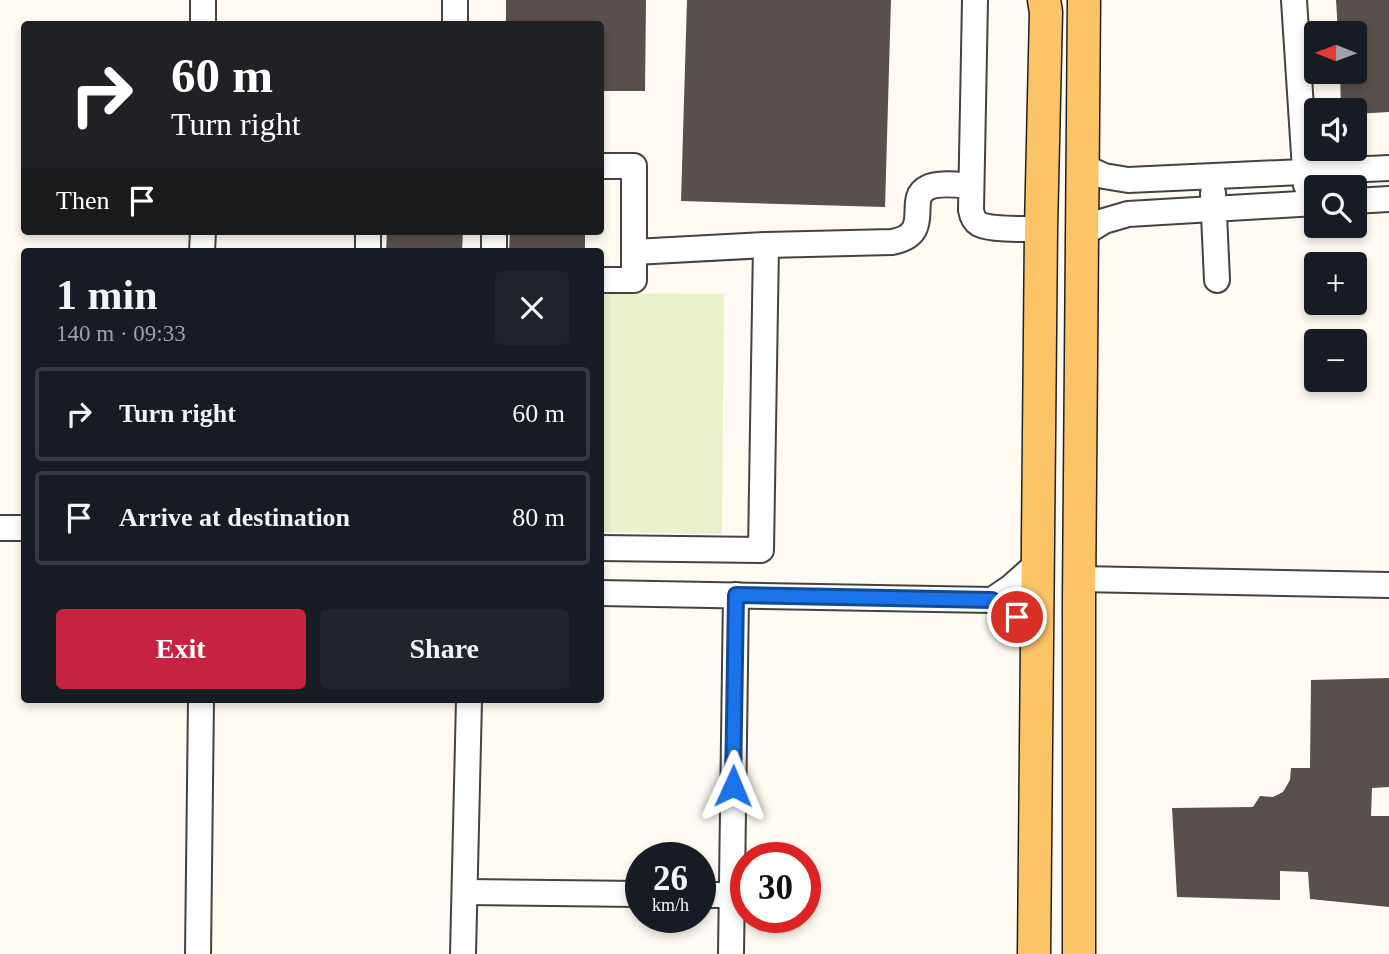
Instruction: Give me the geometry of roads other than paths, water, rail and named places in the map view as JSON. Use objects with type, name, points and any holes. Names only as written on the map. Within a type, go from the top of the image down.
[{"type":"main road","points":[[1034,954],[1044,0]]},
{"type":"main road","points":[[1079,954],[1084,0]]},
{"type":"street","points":[[203,21],[204,0]]},
{"type":"street","points":[[455,0],[456,21]]},
{"type":"street","points":[[975,0],[971,210],[976,222],[988,227],[1041,229]]},
{"type":"street","points":[[1294,0],[1305,175]]},
{"type":"street","points":[[604,166],[634,166],[634,280],[604,280]]},
{"type":"street","points":[[1082,166],[1104,176],[1128,180],[1389,168]]},
{"type":"street","points":[[1212,175],[1217,280]]},
{"type":"street","points":[[634,252],[892,242],[910,236],[915,229],[919,197],[927,188],[939,185],[971,186]]},
{"type":"street","points":[[1367,200],[1389,199]]},
{"type":"street","points":[[1083,234],[1104,220],[1128,214],[1304,203]]},
{"type":"street","points":[[604,548],[761,550],[766,245]]},
{"type":"street","points":[[0,528],[21,528]]},
{"type":"street","points":[[992,600],[1038,563]]},
{"type":"street","points":[[1079,579],[1389,585]]},
{"type":"street","points":[[604,593],[992,600],[1017,617],[1038,639]]},
{"type":"street","points":[[732,842],[736,595]]},
{"type":"street","points":[[198,954],[201,703]]},
{"type":"street","points":[[463,954],[469,703]]},
{"type":"street","points":[[465,892],[625,894]]},
{"type":"street","points":[[731,933],[731,954]]}]
